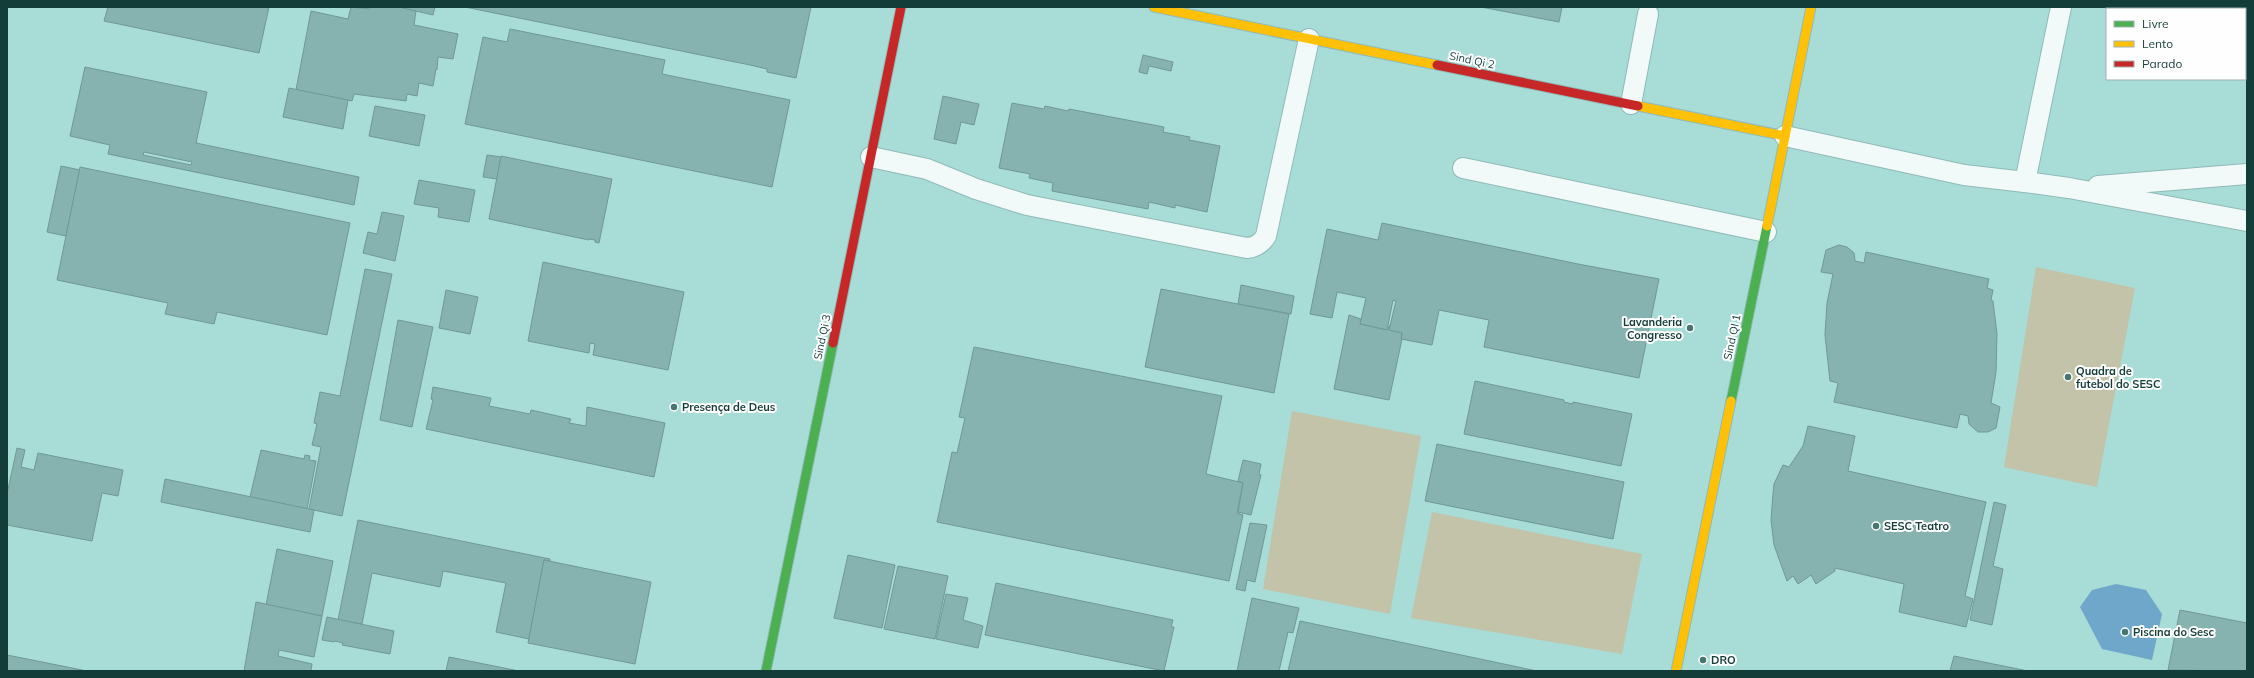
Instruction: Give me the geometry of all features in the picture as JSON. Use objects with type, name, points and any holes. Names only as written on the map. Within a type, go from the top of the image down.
[{"type":"street","name":"Sind Qi 3","points":[[766,671],[901,7]]},
{"type":"street","name":"Sind Qi 2","points":[[1154,7],[1785,136]]},
{"type":"street","name":"Sind QI 1","points":[[1676,671],[1811,7]]},
{"type":"lane","points":[[2025,182],[2062,7]]},
{"type":"lane","points":[[1631,104],[1648,14]]},
{"type":"lane","points":[[871,157],[927,169],[976,189],[1027,205],[1253,248],[1263,242],[1266,236],[1309,39]]},
{"type":"lane","points":[[1785,136],[1964,174],[2069,188],[2247,221]]},
{"type":"lane","points":[[1463,168],[1766,232]]},
{"type":"lane","points":[[2069,188],[2247,174]]},
{"type":"green space","name":"Quadra de futebol do SESC","points":[[2036,267],[2135,288],[2097,487],[2004,467]]},
{"type":"green space","points":[[1292,411],[1421,436],[1390,614],[1263,589]]},
{"type":"green space","points":[[1432,512],[1642,554],[1622,654],[1411,618]]},
{"type":"water","name":"Piscina do Sesc","points":[[2116,584],[2146,590],[2162,614],[2152,660],[2102,649],[2080,607],[2092,590]]},
{"type":"building","points":[[108,7],[269,7],[259,53],[104,21]]},
{"type":"building","points":[[351,7],[370,9],[370,7],[399,7],[416,11],[414,25],[458,34],[453,59],[438,57],[437,70],[436,69],[433,86],[419,83],[417,96],[407,94],[406,101],[354,94],[352,101],[296,90],[311,11],[348,19]]},
{"type":"building","points":[[399,7],[435,7],[433,15]]},
{"type":"building","points":[[465,7],[811,7],[796,78],[767,72],[767,69],[750,65]]},
{"type":"building","points":[[1481,7],[1562,7],[1559,22]]},
{"type":"building","points":[[2247,7],[2247,54],[2246,8],[2192,8]]},
{"type":"building","points":[[510,29],[665,60],[662,74],[790,100],[772,187],[465,124],[483,37],[507,42]]},
{"type":"building","points":[[1143,55],[1173,62],[1171,71],[1149,66],[1147,74],[1139,72]]},
{"type":"building","points":[[85,67],[207,92],[196,143],[359,177],[354,205],[108,154],[110,145],[70,136]],"holes":[[[144,152],[192,162],[191,165],[143,155]]]},
{"type":"building","points":[[289,88],[348,100],[343,129],[283,117]]},
{"type":"building","points":[[943,96],[979,104],[974,125],[961,122],[956,144],[934,139]]},
{"type":"building","points":[[1012,103],[1044,109],[1045,106],[1068,111],[1069,109],[1164,127],[1163,132],[1190,137],[1189,140],[1220,146],[1207,212],[1175,205],[1175,208],[1149,202],[1148,209],[1052,191],[1053,183],[1029,178],[1030,174],[999,168]]},
{"type":"building","points":[[375,106],[425,115],[419,146],[369,136]]},
{"type":"building","points":[[487,155],[501,157],[497,179],[483,177]]},
{"type":"building","points":[[501,156],[612,179],[599,243],[595,242],[595,240],[489,219]]},
{"type":"building","points":[[61,166],[80,170],[66,236],[47,232]]},
{"type":"building","points":[[80,167],[350,223],[327,335],[217,312],[214,324],[165,314],[168,303],[57,280]]},
{"type":"building","points":[[419,180],[475,190],[469,222],[438,217],[439,208],[414,204]]},
{"type":"building","points":[[382,212],[404,216],[395,261],[363,253],[368,232],[377,234]]},
{"type":"building","points":[[1382,223],[1578,264],[1659,279],[1639,378],[1484,347],[1489,320],[1439,310],[1432,345],[1401,339],[1402,333],[1389,330],[1396,301],[1393,300],[1387,330],[1360,324],[1366,298],[1337,292],[1332,318],[1310,314],[1327,229],[1378,240]]},
{"type":"building","points":[[1839,245],[1847,247],[1854,253],[1855,261],[1864,263],[1866,252],[1989,279],[1987,288],[1993,290],[1991,300],[1993,301],[1997,334],[1996,372],[1991,403],[2000,407],[1996,428],[1988,432],[1978,432],[1969,424],[1968,416],[1960,414],[1957,428],[1834,402],[1838,383],[1830,381],[1825,335],[1827,303],[1833,274],[1821,272],[1826,250]]},
{"type":"building","points":[[543,262],[684,292],[668,370],[593,355],[595,344],[590,343],[589,353],[528,341]]},
{"type":"building","points":[[365,269],[392,274],[342,516],[309,509],[321,447],[312,445],[317,424],[314,423],[320,392],[340,396]]},
{"type":"building","points":[[1241,285],[1294,296],[1291,314],[1238,304]]},
{"type":"building","points":[[1161,289],[1289,314],[1274,393],[1145,367]]},
{"type":"building","points":[[446,290],[478,297],[470,334],[439,328]]},
{"type":"building","points":[[1349,315],[1361,319],[1360,324],[1387,330],[1390,325],[1389,330],[1402,333],[1389,400],[1334,389]]},
{"type":"building","points":[[398,320],[433,327],[412,427],[380,420]]},
{"type":"building","points":[[974,347],[1222,396],[1206,474],[1243,483],[1237,513],[1243,515],[1229,581],[937,522],[952,452],[957,453],[965,418],[959,417]]},
{"type":"building","points":[[1475,381],[1564,400],[1564,402],[1573,404],[1573,402],[1632,414],[1621,466],[1464,434]]},
{"type":"building","points":[[433,387],[491,398],[489,406],[530,414],[531,410],[571,419],[569,423],[586,426],[587,407],[665,423],[654,477],[426,429],[433,400],[431,399]]},
{"type":"building","name":"SESC Teatro","points":[[1808,426],[1855,436],[1848,471],[1986,502],[1965,596],[1973,599],[1966,627],[1899,612],[1904,584],[1835,568],[1835,571],[1816,584],[1811,575],[1798,584],[1793,576],[1787,581],[1774,545],[1771,520],[1774,484],[1783,465],[1789,467],[1803,446]]},
{"type":"building","points":[[1437,444],[1624,482],[1613,539],[1425,501]]},
{"type":"building","points":[[17,448],[25,450],[21,467],[34,470],[38,453],[123,470],[118,496],[102,493],[92,541],[7,525],[7,494]]},
{"type":"building","points":[[261,450],[304,459],[305,455],[310,456],[309,460],[316,461],[307,509],[250,497]]},
{"type":"building","points":[[1243,460],[1261,464],[1259,474],[1261,475],[1251,515],[1238,512],[1243,483],[1238,481]]},
{"type":"building","points":[[165,479],[314,510],[310,532],[161,502]]},
{"type":"building","points":[[1994,502],[2006,505],[1993,566],[2003,569],[1992,625],[1970,620]]},
{"type":"building","points":[[358,520],[550,559],[550,561],[544,560],[529,639],[496,632],[506,583],[443,571],[440,587],[372,573],[362,624],[338,620]]},
{"type":"building","points":[[1250,523],[1267,525],[1255,582],[1247,580],[1245,591],[1236,589]]},
{"type":"building","points":[[277,549],[333,561],[322,616],[266,605]]},
{"type":"building","points":[[848,555],[895,565],[882,628],[834,618]]},
{"type":"building","points":[[544,560],[651,582],[635,664],[528,643]]},
{"type":"building","points":[[898,566],[948,576],[935,639],[884,629]]},
{"type":"building","points":[[996,583],[1173,620],[1171,627],[1174,627],[1164,671],[985,635]]},
{"type":"building","points":[[946,594],[968,598],[963,620],[983,626],[978,648],[936,639]]},
{"type":"building","points":[[1252,598],[1299,608],[1293,633],[1288,632],[1279,671],[1237,671]]},
{"type":"building","points":[[256,602],[322,616],[314,657],[279,650],[278,656],[312,664],[311,671],[244,671]]},
{"type":"building","points":[[2180,610],[2247,623],[2247,671],[2168,670]]},
{"type":"building","points":[[327,617],[394,631],[390,654],[342,645],[343,643],[335,641],[322,640]]},
{"type":"building","points":[[1300,621],[1537,671],[1288,671]]},
{"type":"building","points":[[7,655],[87,671],[7,671]]},
{"type":"building","points":[[1954,656],[2028,671],[1950,671]]},
{"type":"building","points":[[449,657],[519,671],[446,671]]},
{"type":"traffic: fast","points":[[1731,401],[1767,226]]},
{"type":"traffic: fast","points":[[766,671],[833,343]]},
{"type":"traffic: slow","points":[[1154,7],[1437,65]]},
{"type":"traffic: slow","points":[[1767,226],[1811,7]]},
{"type":"traffic: slow","points":[[1638,106],[1785,136]]},
{"type":"traffic: slow","points":[[1676,671],[1731,401]]},
{"type":"traffic: jam","points":[[833,343],[901,7]]},
{"type":"traffic: jam","points":[[1437,65],[1638,106]]},
{"type":"place","name":"Lavanderia Congresso","points":[[1690,328]]},
{"type":"place","name":"Quadra de futebol do SESC","points":[[2068,377]]},
{"type":"place","name":"Presença de Deus","points":[[674,407]]},
{"type":"place","name":"SESC Teatro","points":[[1876,526]]},
{"type":"place","name":"Piscina do Sesc","points":[[2125,632]]},
{"type":"place","name":"DRO","points":[[1703,660]]}]
